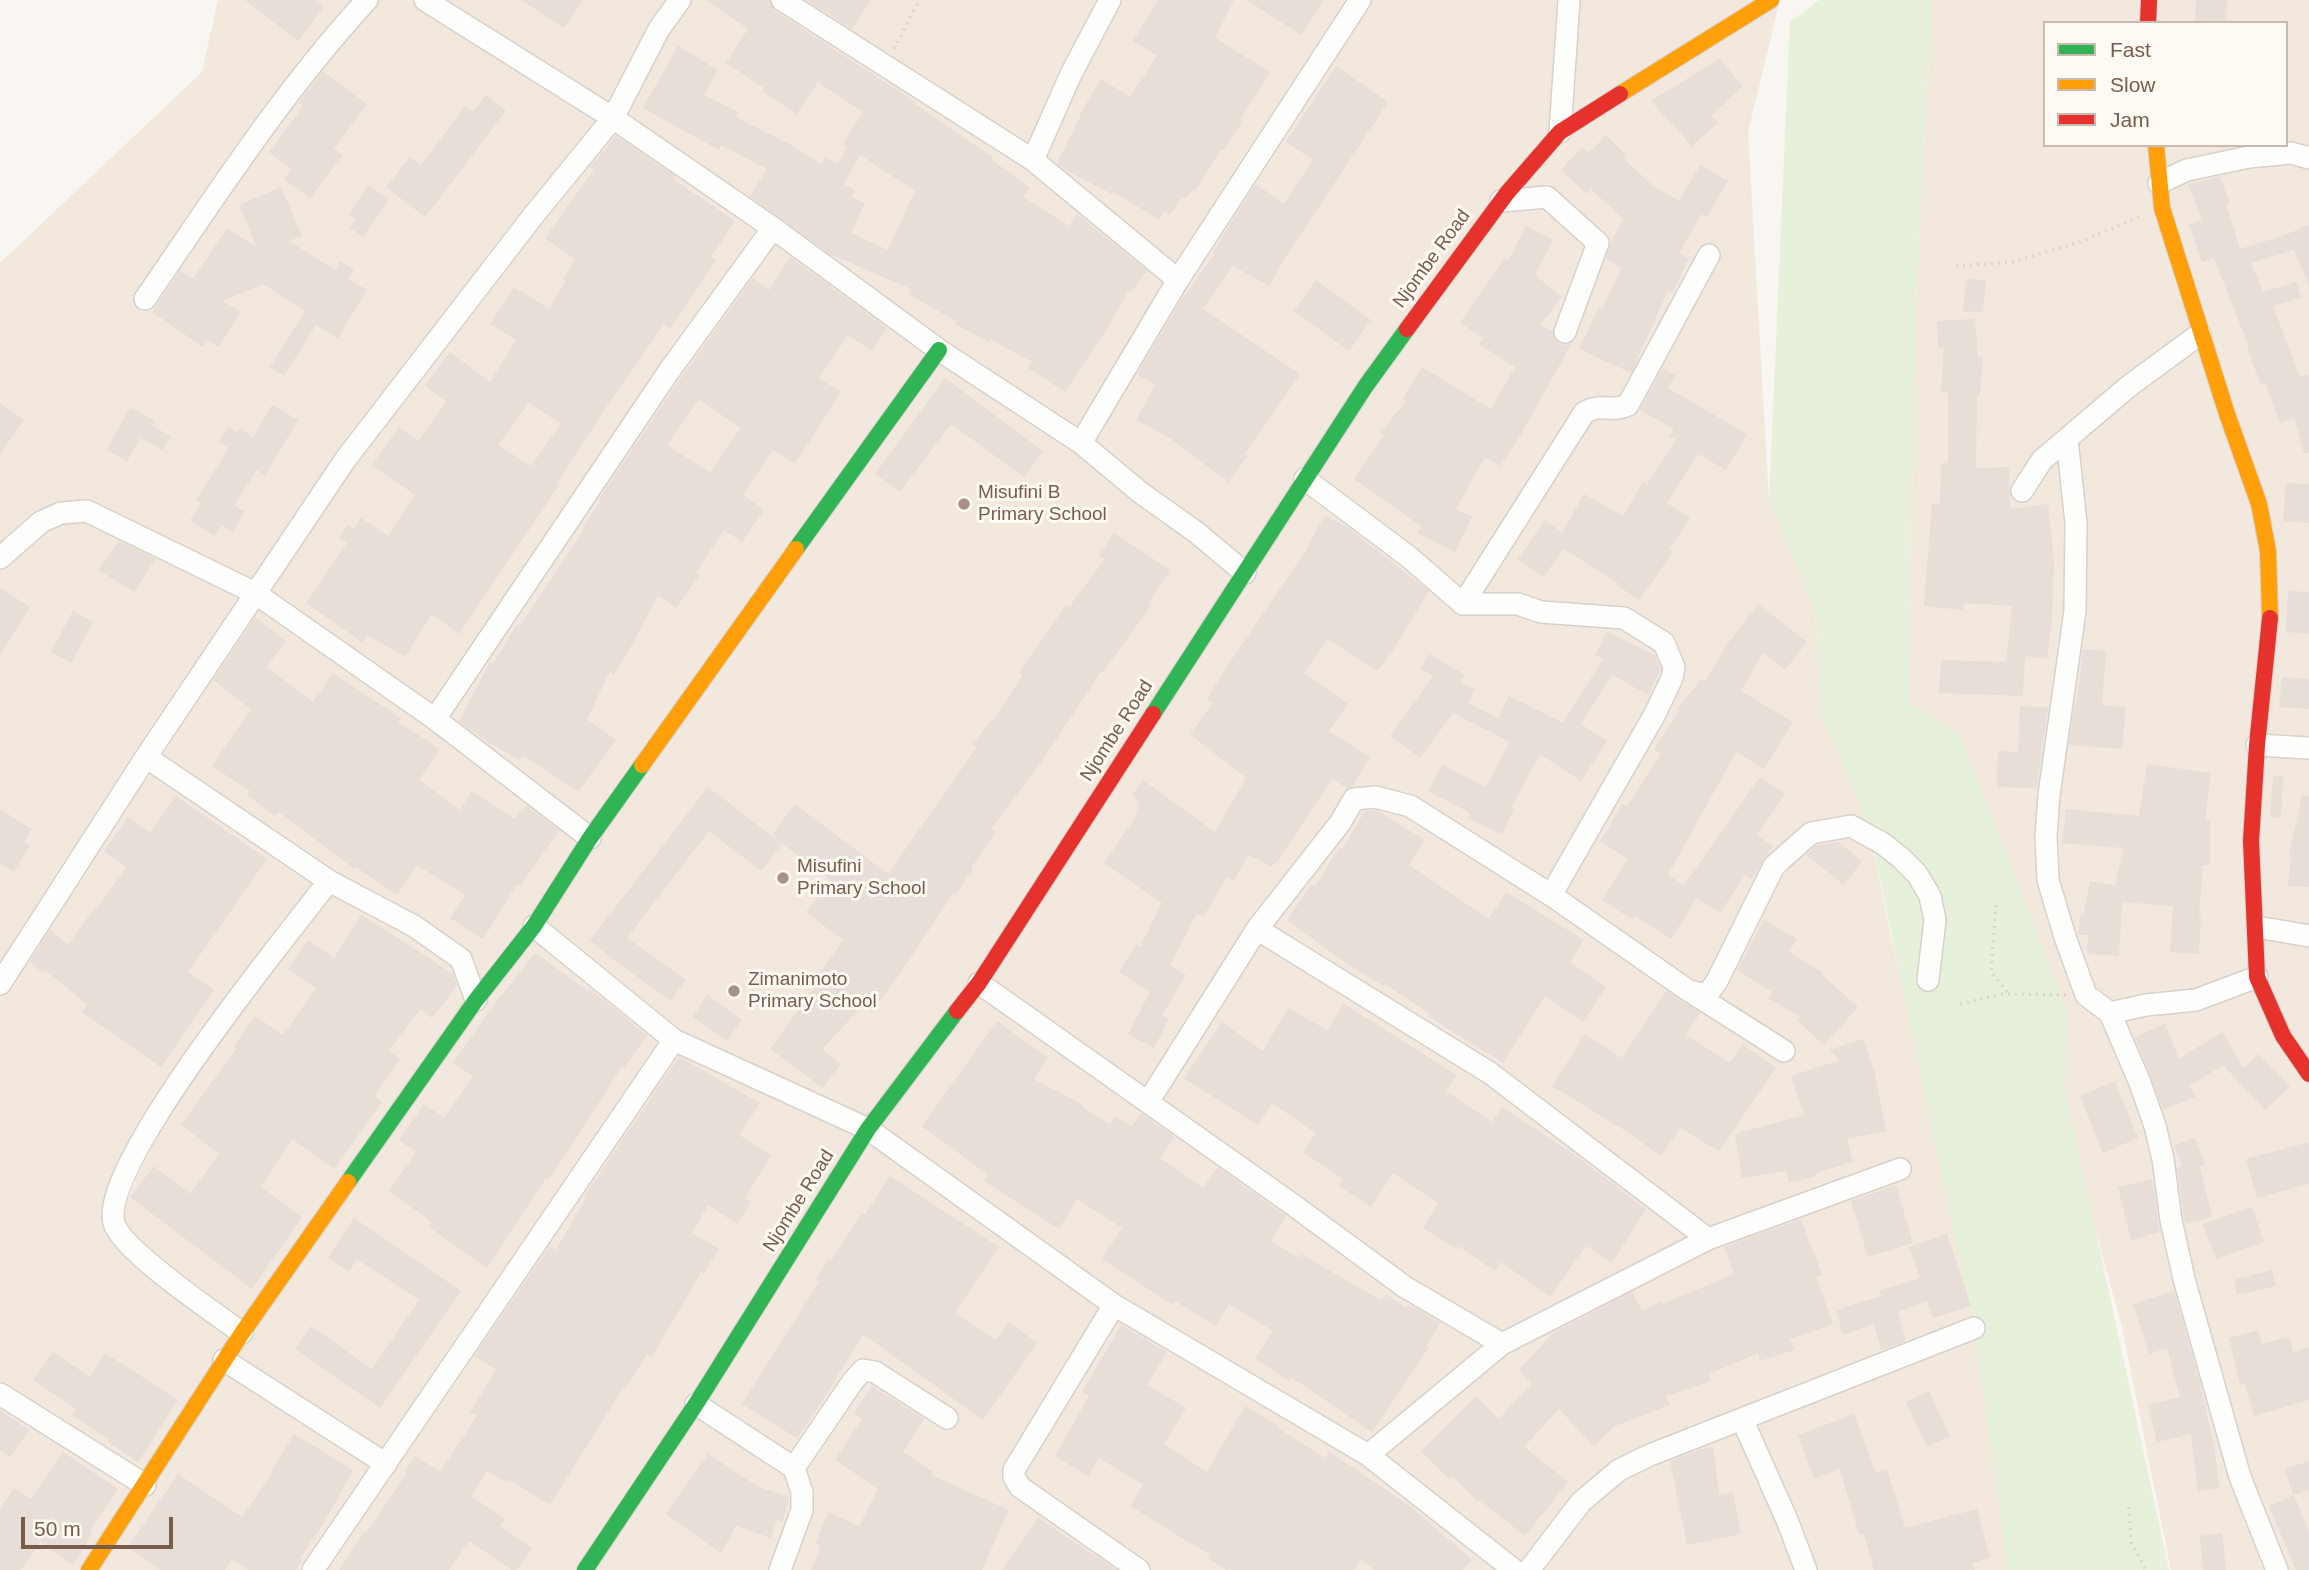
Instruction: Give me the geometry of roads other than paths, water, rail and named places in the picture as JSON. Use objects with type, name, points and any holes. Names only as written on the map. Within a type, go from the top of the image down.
[{"type":"main road","name":"Njombe Road","points":[[585,1570],[696,1404],[868,1129],[979,983],[1365,387],[1500,201],[1560,132],[1771,0]]},
{"type":"main road","points":[[2148,21],[2149,0]]},
{"type":"main road","points":[[2156,147],[2162,208],[2200,334],[2259,504],[2268,551],[2271,611],[2257,745],[2251,841],[2257,977],[2283,1036],[2309,1074]]},
{"type":"main road","points":[[89,1570],[242,1333],[477,1000],[534,926],[590,838],[939,350]]},
{"type":"street","points":[[145,299],[287,97],[332,37],[367,0]]},
{"type":"street","points":[[425,0],[613,118],[773,228],[939,350],[1081,443],[1245,573]]},
{"type":"street","points":[[0,984],[146,757],[345,460],[613,118],[659,29],[680,0]]},
{"type":"street","points":[[782,0],[1033,160],[1178,280]]},
{"type":"street","points":[[1033,160],[1071,74],[1111,0]]},
{"type":"street","points":[[1081,443],[1178,280],[1360,0]]},
{"type":"street","points":[[1560,132],[1569,0]]},
{"type":"street","points":[[2159,183],[2187,170],[2249,158],[2291,153],[2309,158]]},
{"type":"street","points":[[1500,201],[1547,197],[1598,243],[1565,332]]},
{"type":"street","points":[[435,719],[669,371],[773,228]]},
{"type":"street","points":[[1463,604],[1584,413],[1597,406],[1618,408],[1628,404],[1709,255]]},
{"type":"street","points":[[2022,491],[2042,460],[2129,386],[2200,334]]},
{"type":"street","points":[[2067,439],[2076,523],[2076,611],[2049,795],[2046,836],[2048,880],[2086,995],[2110,1013],[2155,1126],[2164,1159],[2171,1220],[2184,1279],[2240,1476],[2277,1570]]},
{"type":"street","points":[[1305,479],[1409,556],[1463,604],[1518,604],[1541,612],[1624,618],[1664,643],[1674,667],[1672,678],[1655,714],[1551,895]]},
{"type":"street","points":[[0,558],[41,522],[61,513],[87,511],[255,593],[435,719],[590,838]]},
{"type":"street","points":[[2257,745],[2309,748]]},
{"type":"street","points":[[146,757],[329,881],[414,926],[461,959],[477,1000]]},
{"type":"street","points":[[1148,1102],[1257,929],[1340,823],[1354,799],[1375,797],[1410,806],[1551,895],[1689,991],[1784,1051]]},
{"type":"street","points":[[1689,991],[1707,995],[1717,981],[1774,866],[1811,833],[1851,826],[1882,843],[1901,858],[1917,874],[1930,896],[1935,920],[1928,979]]},
{"type":"street","points":[[242,1333],[172,1282],[122,1239],[114,1223],[114,1202],[122,1177],[145,1133],[239,997],[329,881]]},
{"type":"street","points":[[534,926],[674,1040],[868,1129],[1114,1304],[1368,1455],[1514,1570]]},
{"type":"street","points":[[2256,927],[2309,936]]},
{"type":"street","points":[[1257,929],[1490,1073],[1708,1239]]},
{"type":"street","points":[[2110,1013],[2146,1005],[2196,1000],[2257,977]]},
{"type":"street","points":[[979,983],[1405,1287],[1502,1344]]},
{"type":"street","points":[[315,1570],[674,1040]]},
{"type":"street","points":[[1368,1455],[1502,1344],[1708,1239],[1900,1169]]},
{"type":"street","points":[[1114,1304],[1014,1470],[1014,1477],[1020,1487],[1126,1566]]},
{"type":"street","points":[[1529,1570],[1581,1502],[1619,1471],[1650,1455],[1974,1328]]},
{"type":"street","points":[[225,1360],[386,1464]]},
{"type":"street","points":[[794,1468],[852,1381],[863,1370],[875,1372],[947,1418]]},
{"type":"street","points":[[0,1394],[145,1485]]},
{"type":"street","points":[[696,1404],[794,1468],[802,1492],[802,1510],[780,1570]]},
{"type":"street","points":[[1742,1419],[1806,1570]]},
{"type":"place","name":"Misufini B Primary School","points":[[964,504]]},
{"type":"place","name":"Misufini Primary School","points":[[783,878]]},
{"type":"place","name":"Zimanimoto Primary School","points":[[734,991]]}]
